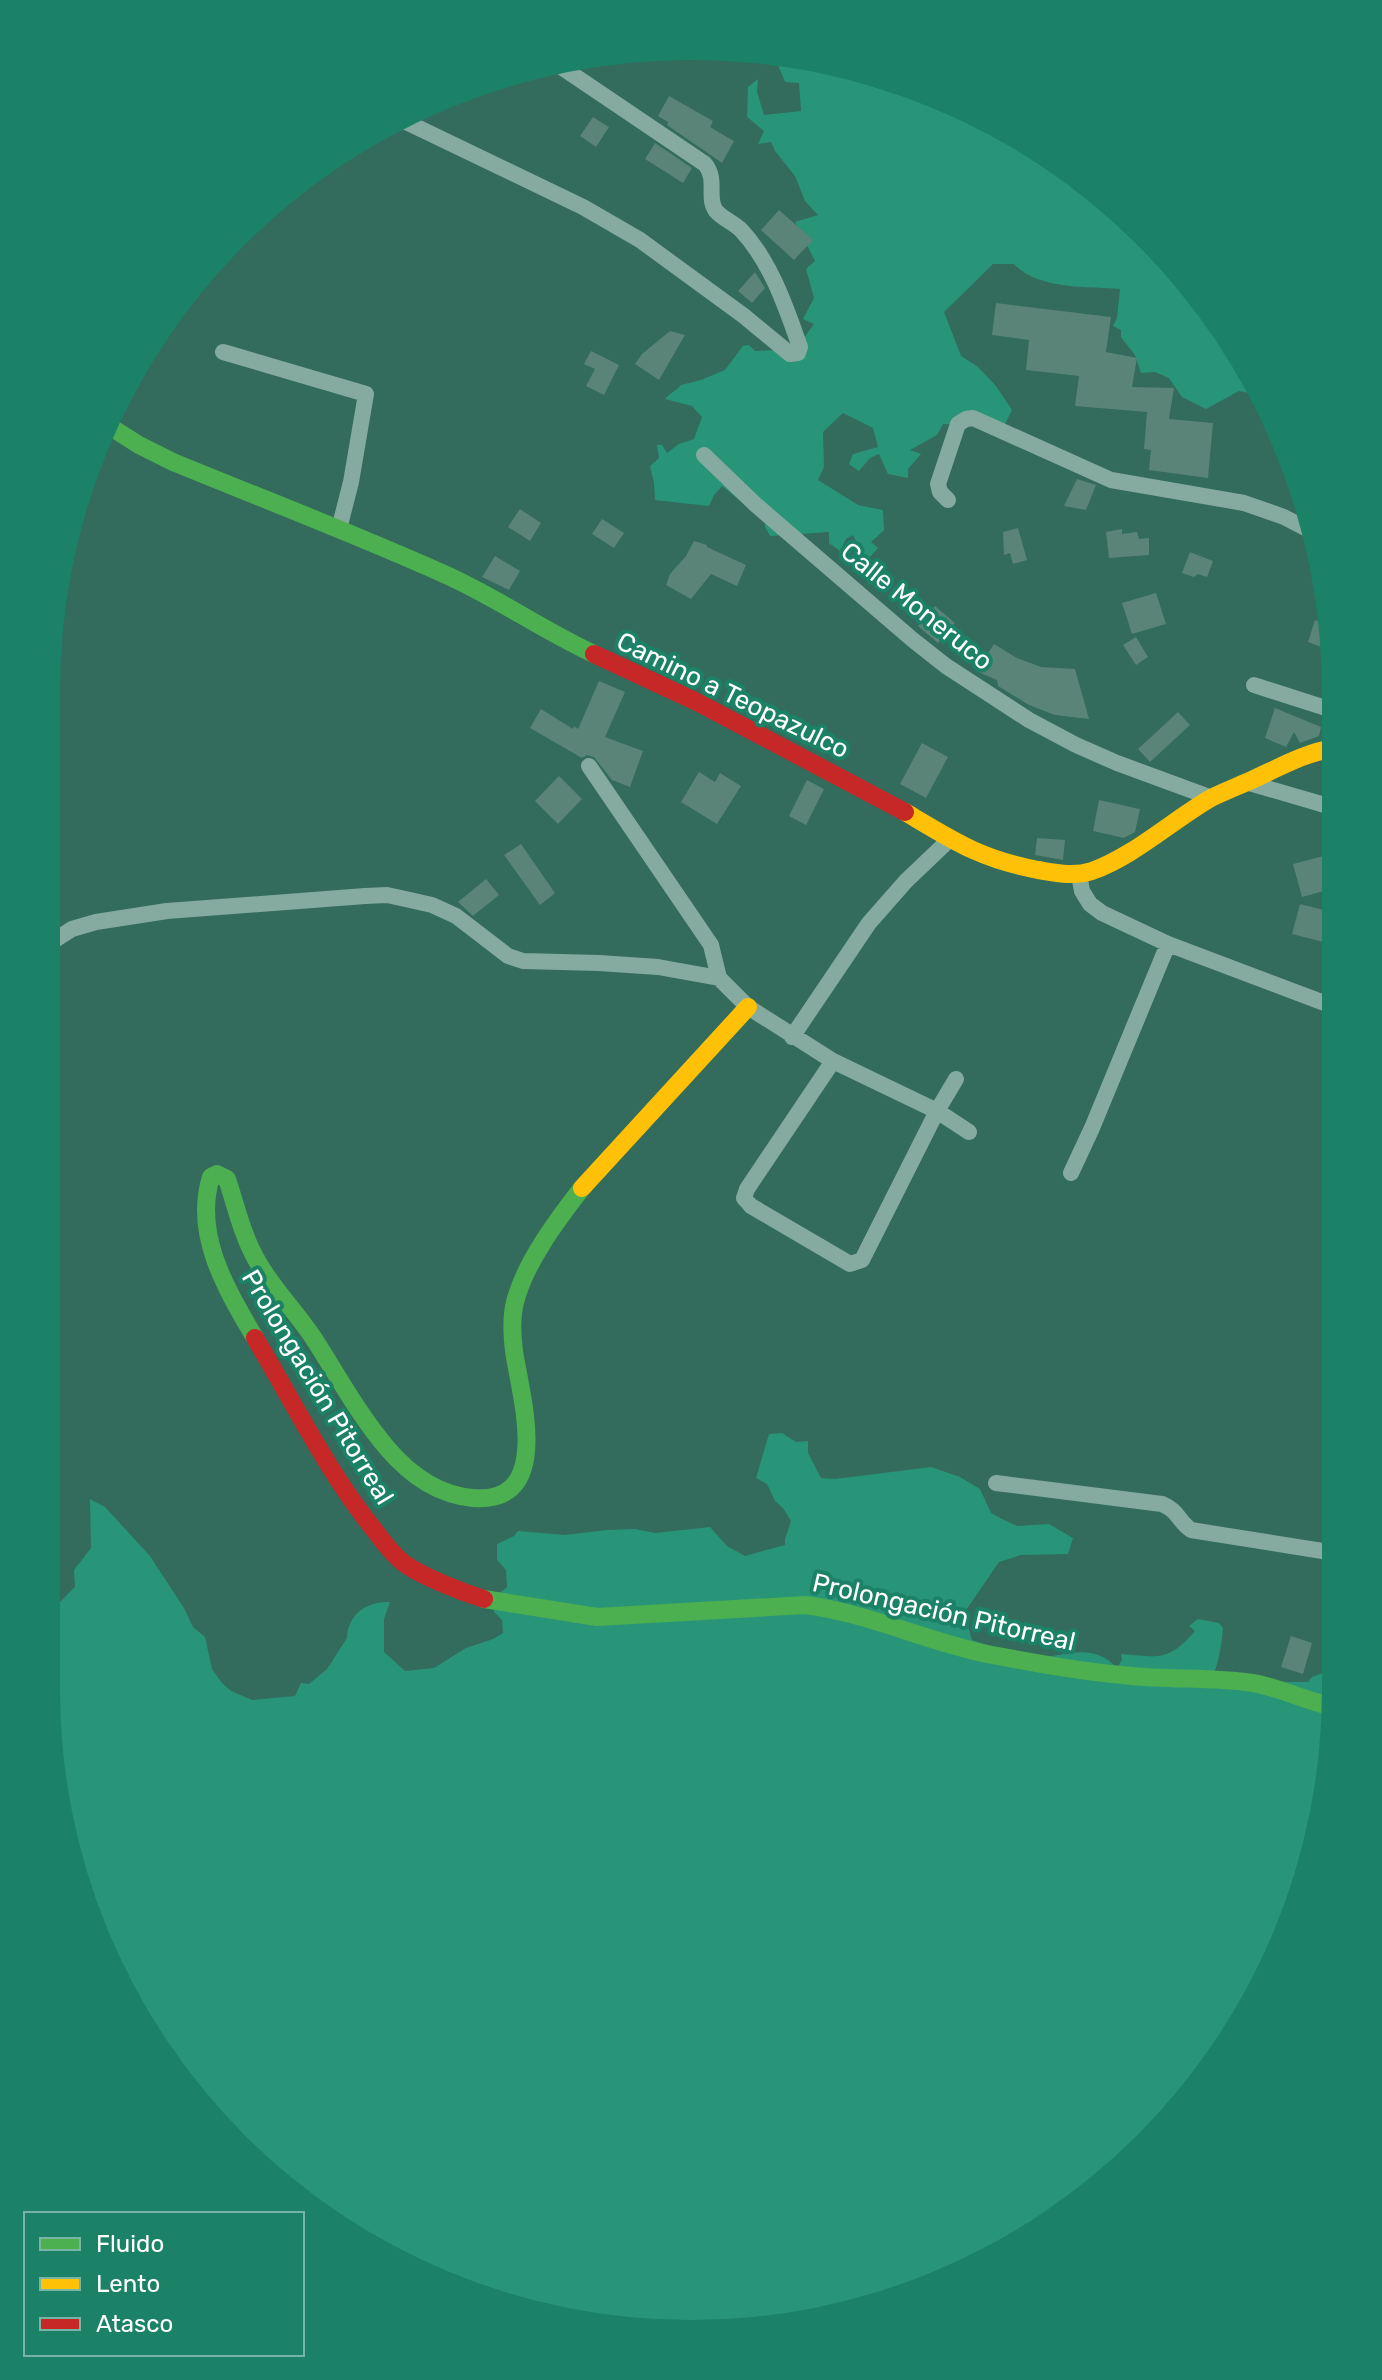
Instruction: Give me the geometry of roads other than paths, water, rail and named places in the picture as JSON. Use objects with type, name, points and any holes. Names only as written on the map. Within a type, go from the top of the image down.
[{"type":"street","points":[[412,125],[583,207],[640,240],[785,350],[794,355],[798,353],[800,347],[783,299],[746,236],[716,211],[711,171],[569,72]]},
{"type":"street","points":[[223,352],[366,394],[351,482],[339,529]]},
{"type":"street","points":[[948,500],[940,492],[938,484],[958,424],[973,418],[1111,480],[1244,503],[1299,525]]},
{"type":"street","name":"Camino a Teopazulco","points":[[117,431],[173,462],[445,574],[502,602],[570,643],[697,702],[818,764],[928,825],[949,840],[1008,864],[1062,874],[1094,870],[1142,844],[1212,798],[1322,750]]},
{"type":"street","name":"Calle Moneruco","points":[[704,455],[756,505],[946,666],[1029,720],[1076,745],[1212,798]]},
{"type":"street","points":[[1254,685],[1322,707]]},
{"type":"street","points":[[589,766],[711,945],[719,978],[732,993],[830,1065],[937,1111],[969,1132]]},
{"type":"street","points":[[1246,782],[1322,804]]},
{"type":"street","points":[[792,1037],[869,923],[906,881],[949,840]]},
{"type":"street","points":[[1079,874],[1082,891],[1090,904],[1102,913],[1168,944],[1322,1002]]},
{"type":"street","points":[[60,937],[72,929],[131,916],[387,895],[432,905],[456,916],[508,956],[523,961],[658,967],[719,978]]},
{"type":"street","points":[[1071,1173],[1168,944]]},
{"type":"street","name":"Prolongación Pitorreal","points":[[748,1007],[591,1175],[536,1255],[514,1305],[511,1331],[526,1424],[525,1464],[517,1482],[502,1494],[487,1499],[462,1498],[437,1490],[418,1478],[379,1439],[310,1333],[257,1260],[227,1179],[217,1174],[212,1177],[207,1196],[209,1233],[213,1256],[224,1284],[331,1467],[359,1511],[388,1547],[405,1564],[460,1591],[488,1601],[520,1607],[608,1617],[805,1605],[836,1609],[945,1643],[999,1656],[1131,1676],[1251,1683],[1276,1688],[1322,1704]]},
{"type":"street","points":[[830,1065],[744,1198],[751,1206],[844,1261],[856,1263],[862,1260],[956,1079]]},
{"type":"street","points":[[996,1483],[1162,1504],[1178,1513],[1191,1530],[1322,1551]]}]
